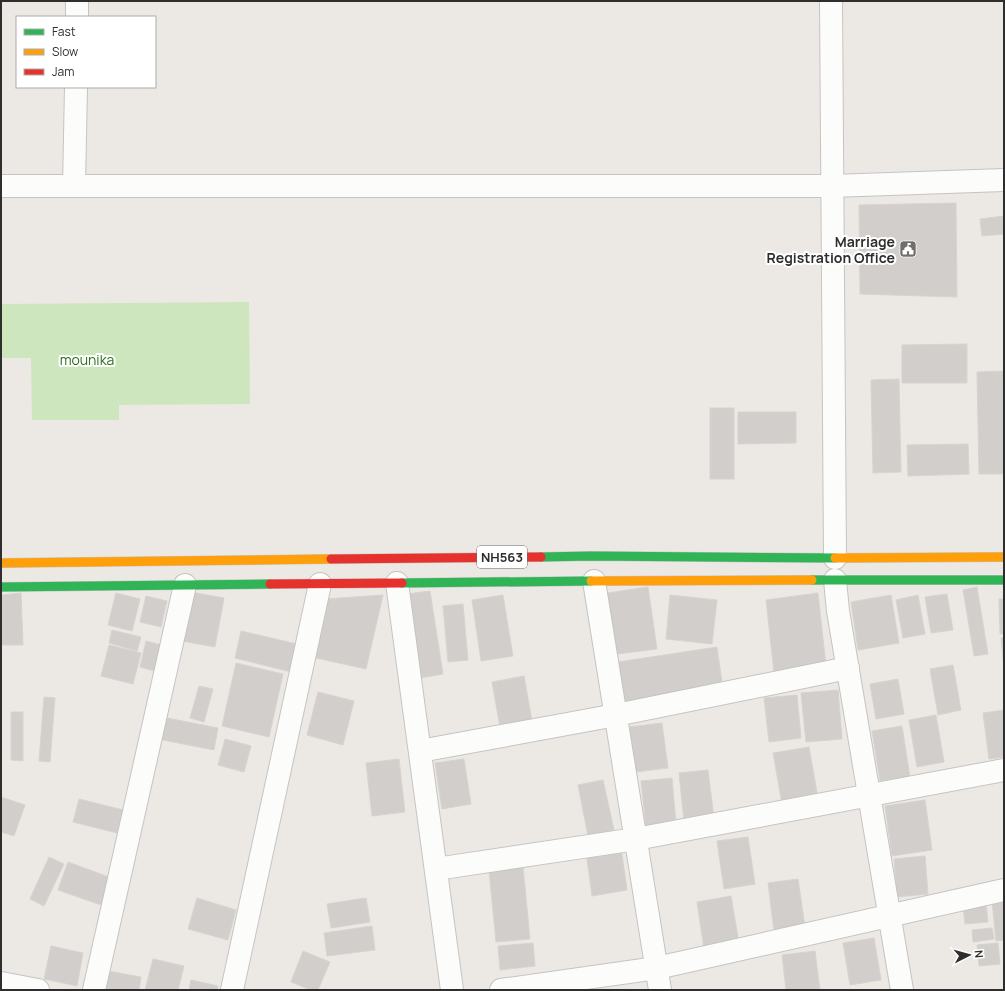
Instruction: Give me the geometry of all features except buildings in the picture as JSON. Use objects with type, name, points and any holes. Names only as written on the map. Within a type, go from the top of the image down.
[{"type":"highway","name":"NH563","points":[[1,563],[591,556],[835,558],[1004,557]]},
{"type":"highway","name":"NH563","points":[[1,587],[594,581],[1004,580]]},
{"type":"street","points":[[77,1],[77,16]]},
{"type":"street","points":[[831,1],[835,558]]},
{"type":"street","points":[[74,186],[76,88]]},
{"type":"street","points":[[1,186],[832,186],[1004,180]]},
{"type":"street","points":[[835,580],[838,611],[902,990]]},
{"type":"street","points":[[594,581],[660,990]]},
{"type":"street","points":[[397,583],[452,990]]},
{"type":"street","points":[[232,990],[320,584]]},
{"type":"street","points":[[94,990],[185,585]]},
{"type":"street","points":[[420,751],[616,715],[848,668]]},
{"type":"street","points":[[436,869],[636,839],[1004,770]]},
{"type":"street","points":[[501,990],[657,968],[1004,890]]},
{"type":"street","points":[[1,983],[38,990]]},
{"type":"green space","name":"mounika","points":[[249,302],[250,404],[119,405],[119,420],[32,420],[31,358],[1,358],[1,304]]},
{"type":"traffic: fast","points":[[541,557],[835,558]]},
{"type":"traffic: fast","points":[[812,580],[1004,580]]},
{"type":"traffic: fast","points":[[402,583],[591,581]]},
{"type":"traffic: fast","points":[[1,587],[270,584]]},
{"type":"traffic: slow","points":[[835,558],[1004,557]]},
{"type":"traffic: slow","points":[[1,563],[331,559]]},
{"type":"traffic: slow","points":[[591,581],[812,580]]},
{"type":"traffic: jam","points":[[331,559],[541,557]]},
{"type":"traffic: jam","points":[[270,584],[402,583]]},
{"type":"place","name":"Marriage Registration Office","points":[[908,249]]}]
